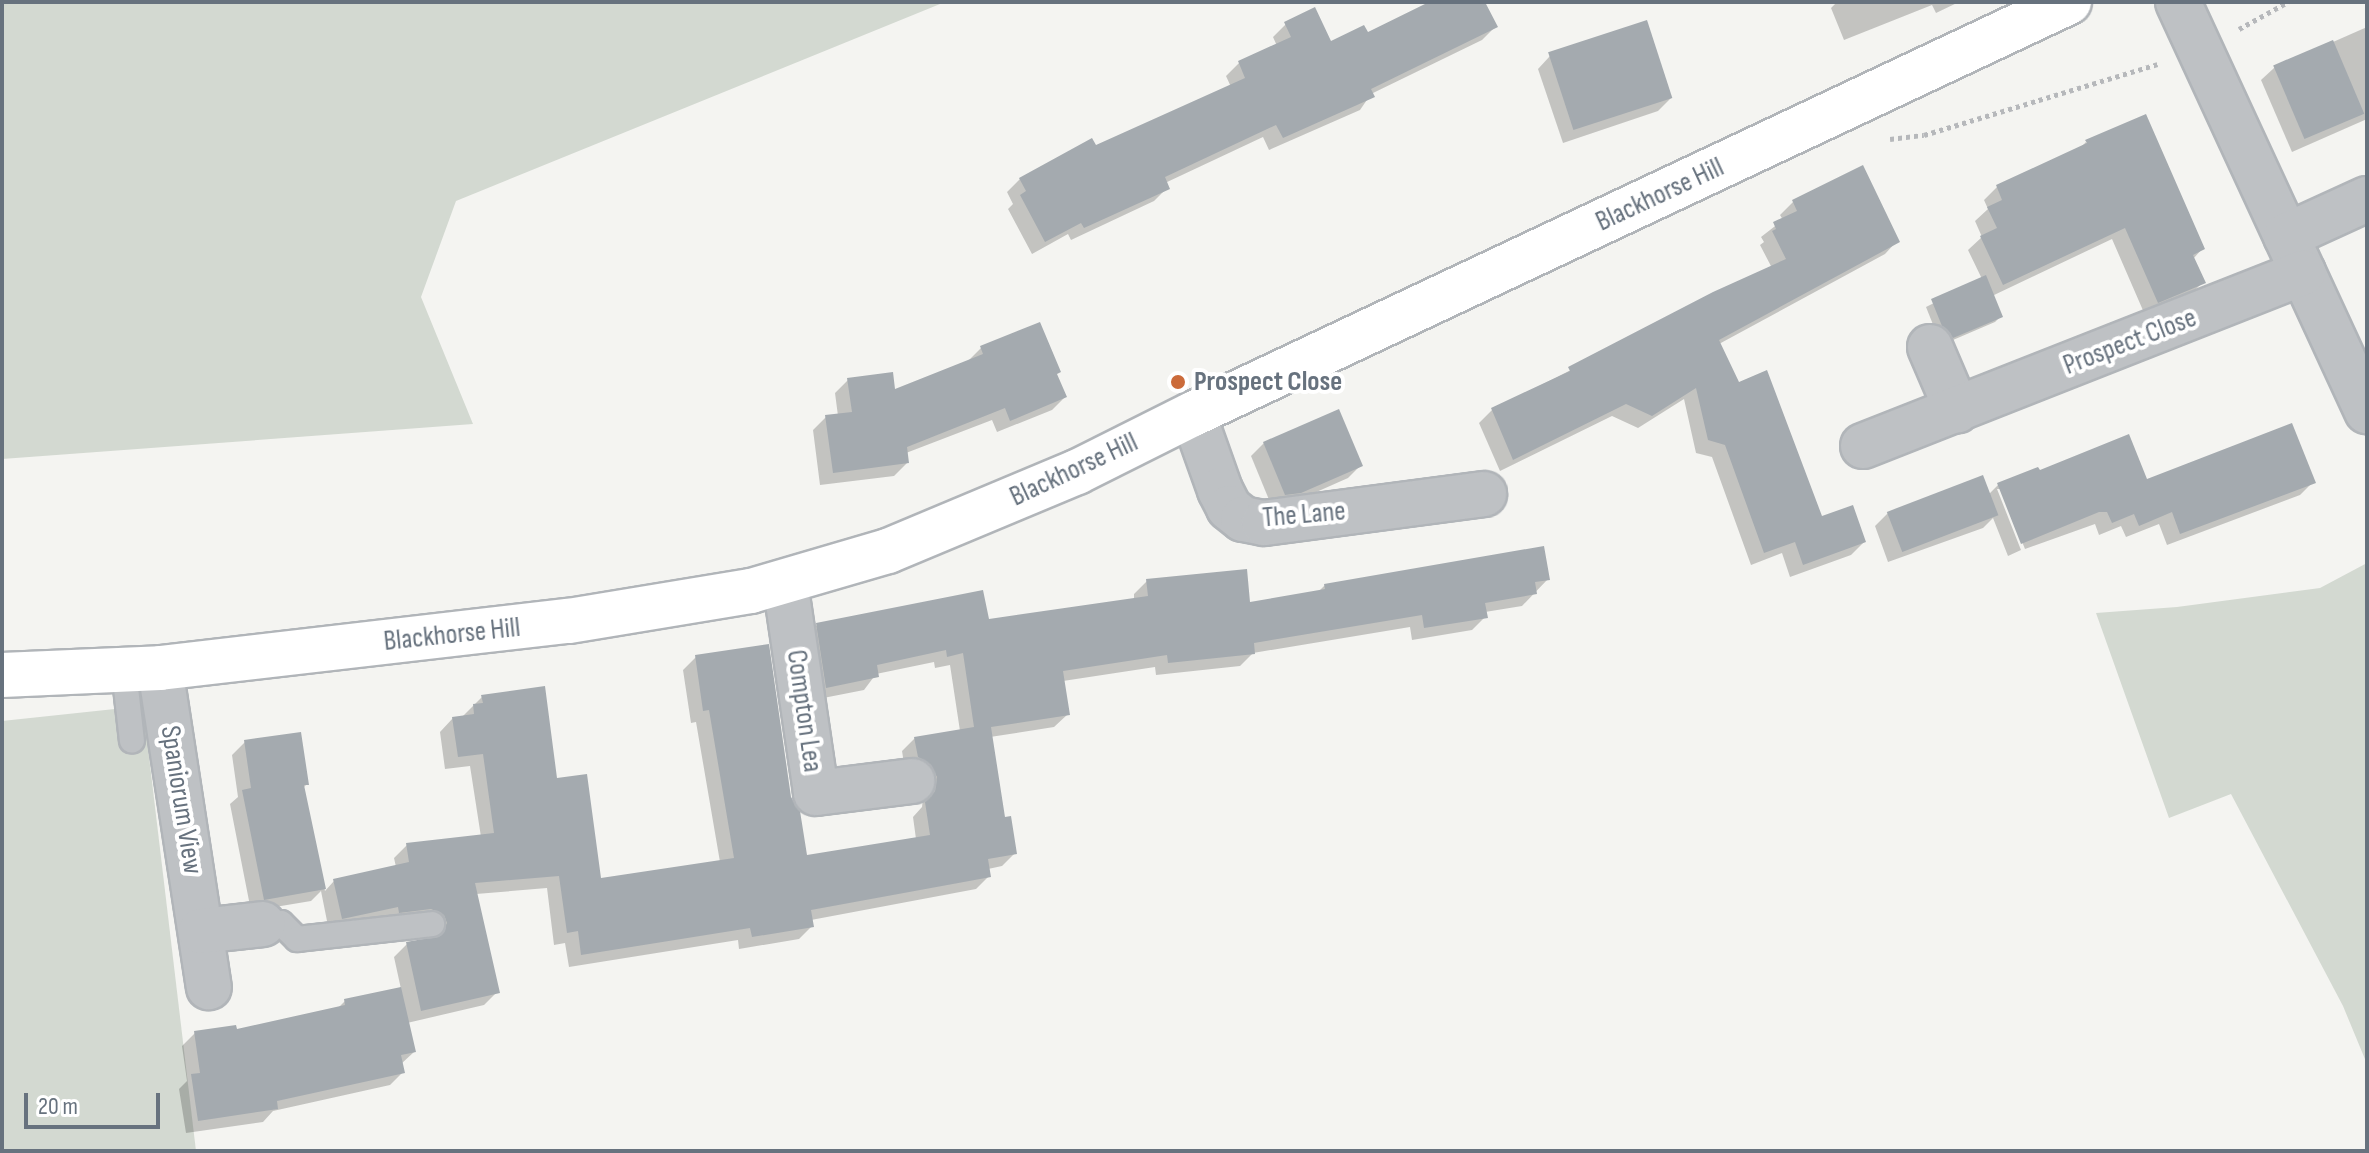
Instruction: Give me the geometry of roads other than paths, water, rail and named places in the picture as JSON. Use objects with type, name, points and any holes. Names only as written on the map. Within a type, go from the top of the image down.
[{"type":"main road","name":"Blackhorse Hill","points":[[2,675],[142,669],[569,621],[751,591],[785,582],[917,539],[1077,472],[1193,414],[2069,2]]},
{"type":"street","points":[[2178,2],[2367,411]]},
{"type":"street","name":"Prospect Close","points":[[1863,446],[1957,410],[2294,255],[2367,199]]},
{"type":"street","points":[[1930,347],[1957,410]]},
{"type":"street","name":"The Lane","points":[[1193,414],[1220,490],[1229,508],[1243,519],[1264,523],[1484,494]]},
{"type":"street","name":"Compton Lea","points":[[785,582],[816,793],[912,781]]},
{"type":"street","name":"Spaniorum View","points":[[142,669],[201,931],[209,987]]},
{"type":"street","points":[[201,931],[263,924]]},
{"type":"lane","points":[[132,741],[142,669]]},
{"type":"lane","points":[[263,924],[281,923],[297,939],[432,924]]},
{"type":"place","name":"Prospect Close","points":[[1178,382]]}]
